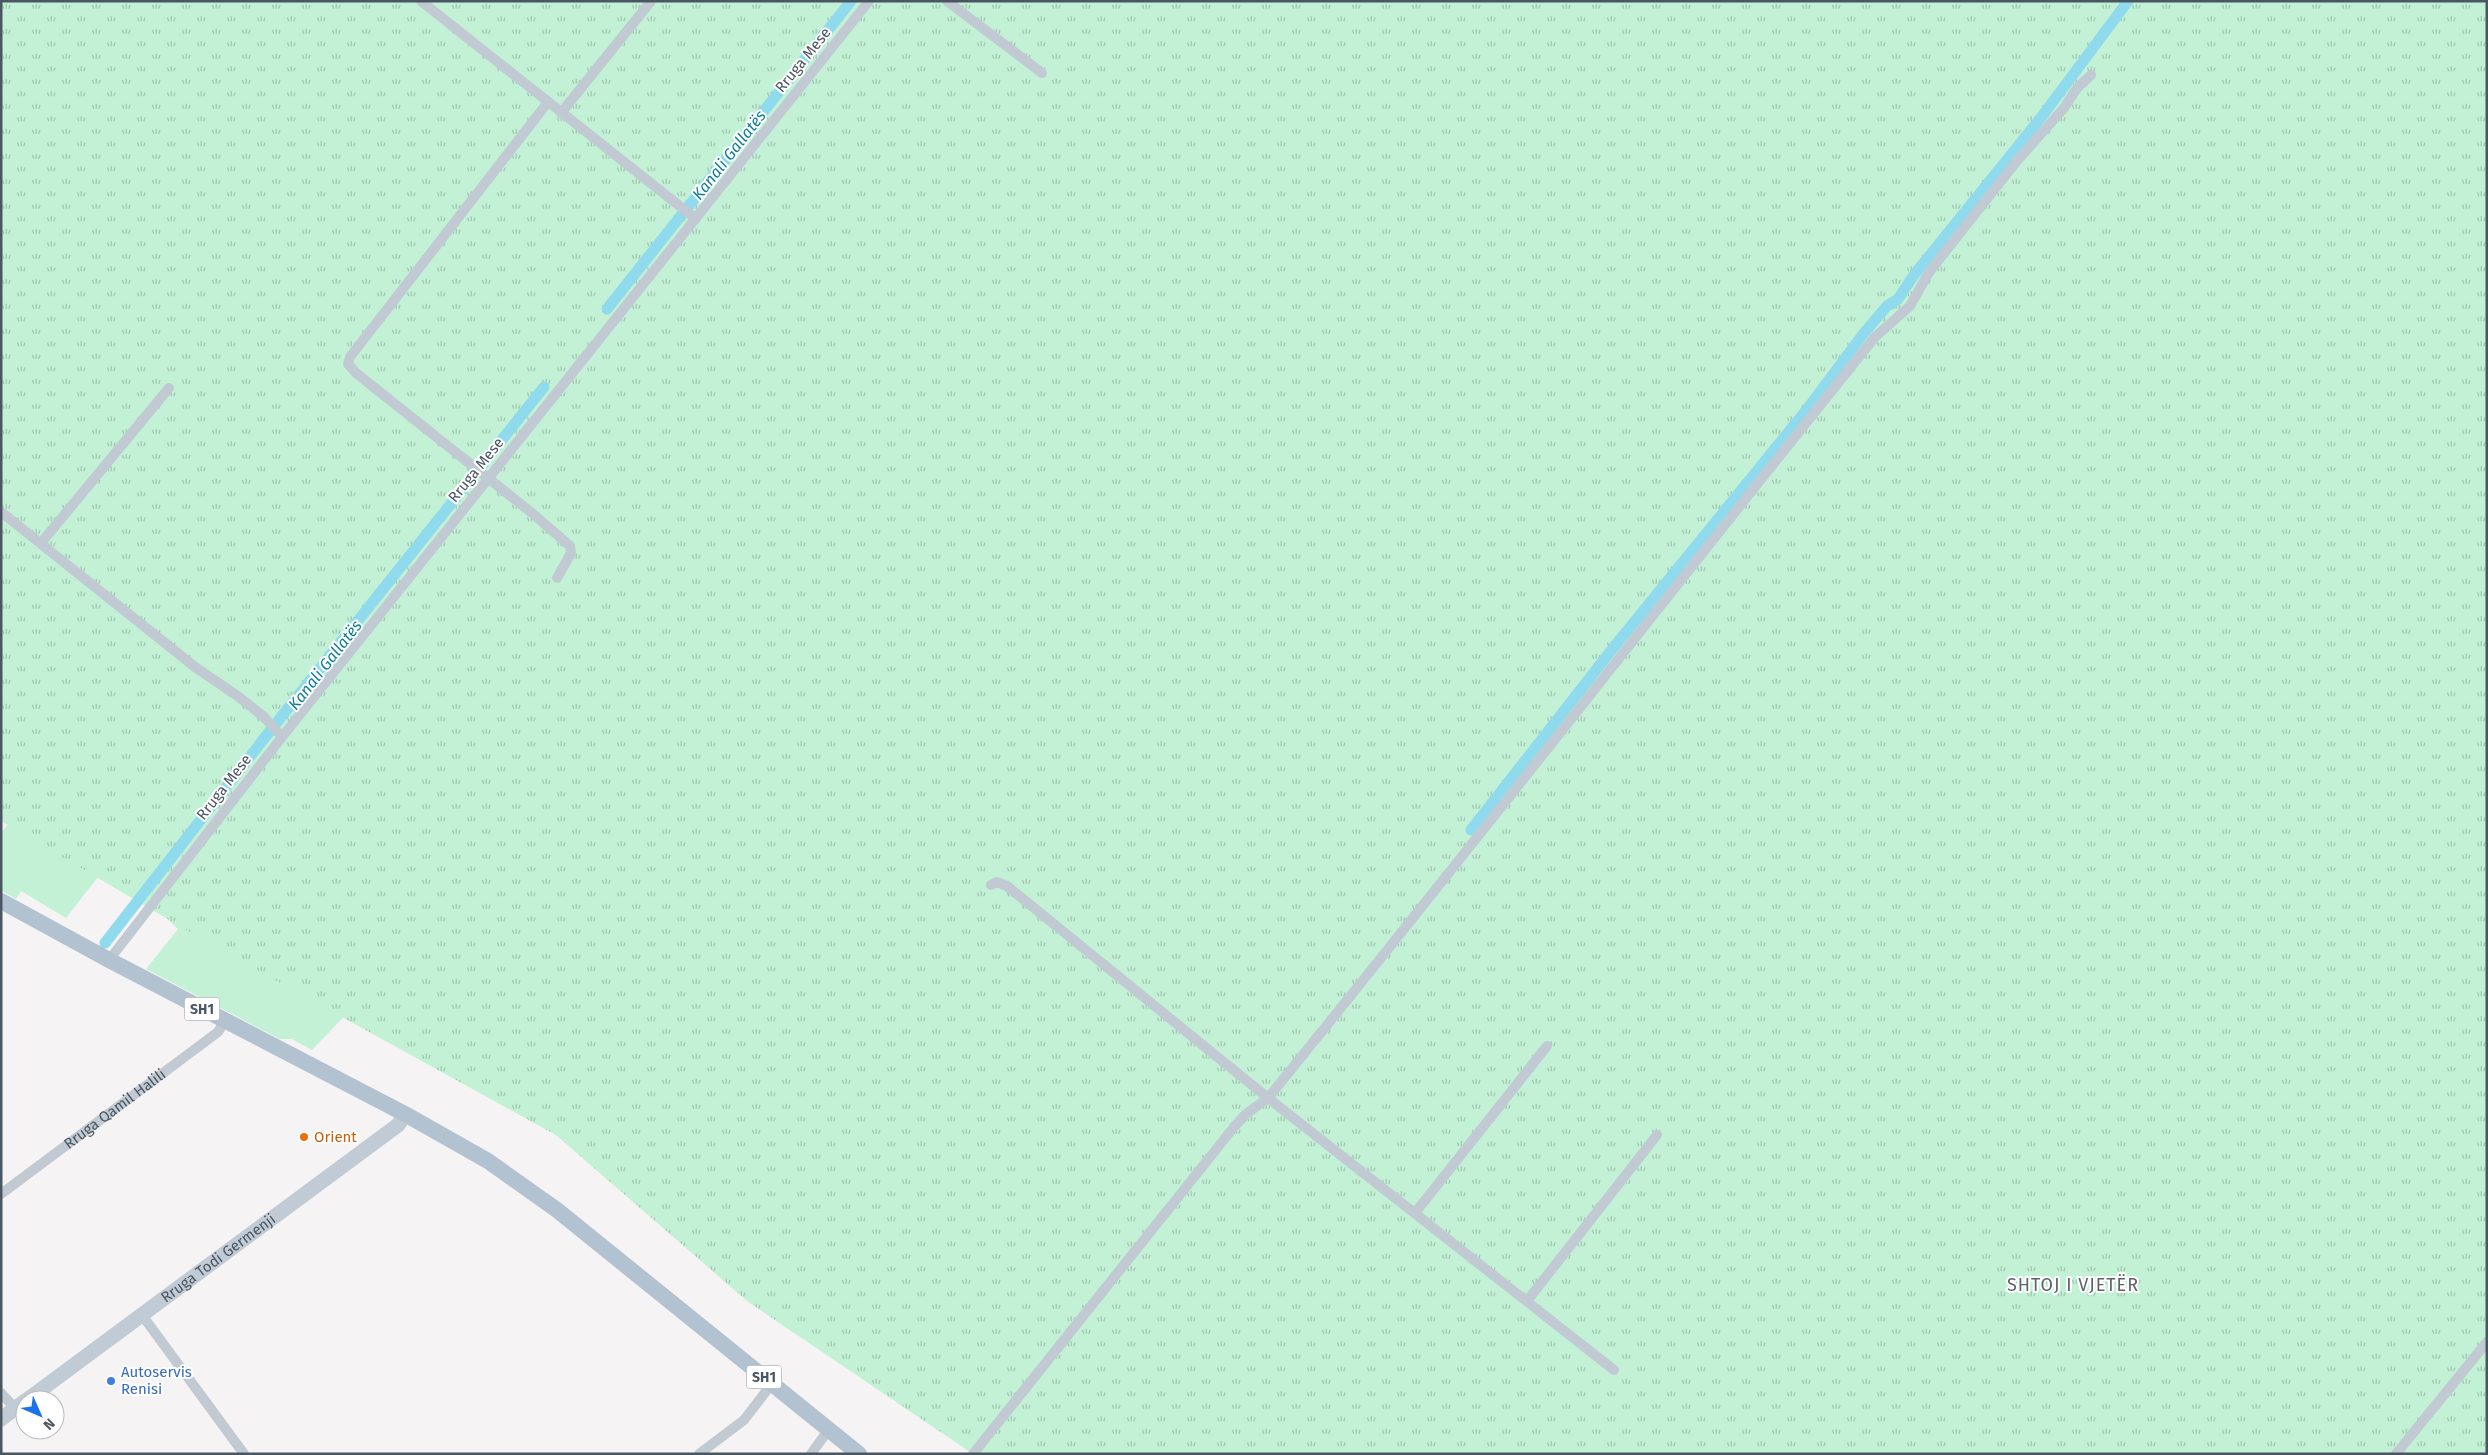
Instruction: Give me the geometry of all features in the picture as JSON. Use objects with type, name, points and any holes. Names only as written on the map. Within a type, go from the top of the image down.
[{"type":"main road","name":"SH1","points":[[1,901],[109,960],[465,1147],[529,1190],[668,1301],[732,1349],[806,1413],[859,1454]]},
{"type":"main road","name":"SH1","points":[[668,1301],[696,1330],[847,1454]]},
{"type":"street","points":[[422,1],[692,216]]},
{"type":"street","points":[[561,113],[651,1]]},
{"type":"street","name":"Rruga Mese","points":[[109,960],[280,734],[692,216],[869,1]]},
{"type":"street","points":[[947,1],[1042,73]]},
{"type":"street","points":[[973,1454],[1234,1127],[1246,1114],[1268,1098],[1869,345],[1910,306],[1936,263],[2017,161],[2064,108],[2077,88],[2091,75]]},
{"type":"street","points":[[548,102],[350,357],[348,364],[356,374],[472,465],[570,546],[570,553],[557,578]]},
{"type":"street","points":[[41,543],[169,388]]},
{"type":"street","points":[[1,512],[195,667],[221,682],[264,717],[280,734]]},
{"type":"street","points":[[992,886],[997,882],[1007,886],[1268,1098],[1614,1370]]},
{"type":"street","name":"Rruga Qamil Halili","points":[[1,1194],[218,1032],[225,1021]]},
{"type":"street","points":[[1416,1213],[1547,1046]]},
{"type":"street","name":"Rruga Todi Germenji","points":[[40,1390],[398,1125],[405,1114]]},
{"type":"street","points":[[1527,1301],[1657,1135]]},
{"type":"street","points":[[142,1315],[244,1454]]},
{"type":"street","points":[[2396,1454],[2487,1342]]},
{"type":"street","points":[[699,1454],[744,1420],[767,1390]]},
{"type":"street","points":[[1,1393],[15,1400]]},
{"type":"street","name":"Rruga Todi Germenji","points":[[1,1419],[15,1408]]},
{"type":"street","points":[[811,1454],[824,1436]]},
{"type":"green space","points":[[1,1],[2487,1],[2487,1454],[973,1454],[747,1301],[556,1135],[217,948],[1,821]]},
{"type":"green space","points":[[49,773],[162,795],[66,918],[21,891],[16,899],[1,890],[1,833]]},
{"type":"green space","points":[[467,888],[312,1050],[292,1039],[280,1039],[146,969],[178,929],[155,907]]},
{"type":"waterway","name":"Kanali Gallatës","points":[[607,309],[851,1]]},
{"type":"waterway","points":[[1471,830],[1610,652],[1808,408],[1864,333],[1887,306],[1898,299],[1914,275],[2043,115],[2128,1]]},
{"type":"waterway","name":"Kanali Gallatës","points":[[105,943],[266,736],[544,387]]},
{"type":"place","name":"Orient","points":[[304,1137]]},
{"type":"place","name":"Autoservis Renisi","points":[[111,1381]]},
{"type":"district","name":"SHTOJ I VJETËR","points":[[2073,1285]]}]
